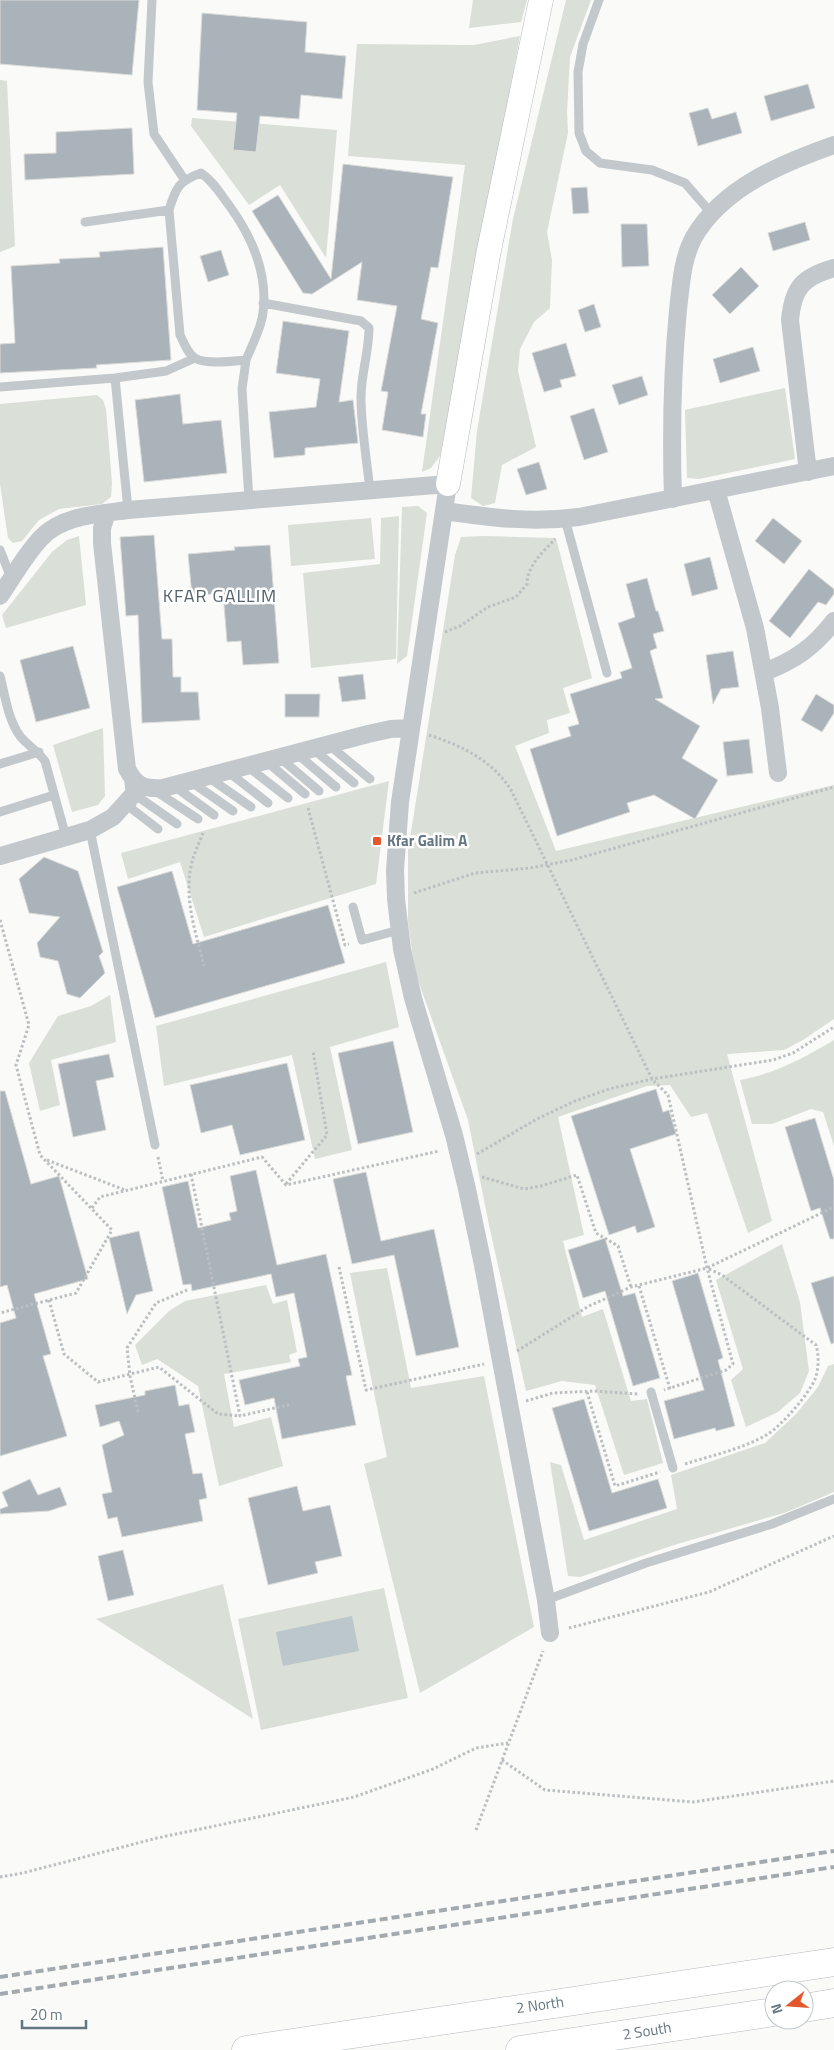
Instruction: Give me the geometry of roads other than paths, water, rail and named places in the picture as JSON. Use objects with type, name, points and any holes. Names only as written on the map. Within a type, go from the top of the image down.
[{"type":"highway","name":"2 North","points":[[246,2050],[834,1962]]},
{"type":"highway","points":[[814,2006],[834,2003]]},
{"type":"highway","name":"2 South","points":[[520,2050],[764,2013]]},
{"type":"street","points":[[541,0],[488,255],[448,484],[410,728],[396,838],[396,899],[399,930],[413,998],[460,1160],[483,1265],[546,1600],[550,1633]]},
{"type":"street","points":[[673,499],[674,354],[682,277],[686,256],[695,236],[712,214],[736,192],[766,173],[834,145]]},
{"type":"street","points":[[808,472],[790,320],[792,305],[798,288],[811,277],[834,268]]},
{"type":"street","points":[[445,511],[523,521],[566,522],[834,466]]},
{"type":"street","points":[[0,596],[41,538],[67,521],[86,516],[128,510],[448,484]]},
{"type":"street","points":[[716,490],[743,581],[764,672],[778,773]]},
{"type":"street","points":[[107,513],[102,528],[102,542],[127,769],[139,792]]},
{"type":"street","points":[[764,672],[788,663],[806,650],[822,636],[834,621]]},
{"type":"street","points":[[0,856],[90,830],[113,817],[139,792],[190,781],[368,734],[410,728]]},
{"type":"lane","points":[[152,0],[148,82],[154,134],[184,179]]},
{"type":"lane","points":[[599,0],[583,44],[578,72],[579,133],[586,151],[600,163],[652,170],[685,183],[712,214]]},
{"type":"lane","points":[[246,360],[207,362],[195,358],[180,335],[169,210],[174,194],[184,179],[201,172],[210,179],[243,226],[258,259],[264,287],[263,314],[246,360],[242,389],[249,500]]},
{"type":"lane","points":[[85,222],[169,210]]},
{"type":"lane","points":[[263,303],[361,321],[369,328],[369,342],[362,378],[361,399],[370,490]]},
{"type":"lane","points":[[0,387],[166,372],[195,358]]},
{"type":"lane","points":[[115,378],[128,510]]},
{"type":"lane","points":[[566,522],[607,672]]},
{"type":"lane","points":[[0,550],[12,580]]},
{"type":"lane","points":[[0,676],[14,725],[21,736],[39,752],[45,761],[66,837]]},
{"type":"lane","points":[[0,713],[10,710]]},
{"type":"lane","points":[[0,764],[39,752]]},
{"type":"lane","points":[[296,753],[370,779]]},
{"type":"lane","points":[[296,753],[354,782]]},
{"type":"lane","points":[[296,753],[336,787]]},
{"type":"lane","points":[[296,753],[319,791]]},
{"type":"lane","points":[[296,753],[305,794]]},
{"type":"lane","points":[[247,766],[288,798]]},
{"type":"lane","points":[[227,771],[268,803]]},
{"type":"lane","points":[[208,776],[251,807]]},
{"type":"lane","points":[[190,781],[233,811]]},
{"type":"lane","points":[[172,785],[214,816]]},
{"type":"lane","points":[[139,792],[198,819]]},
{"type":"lane","points":[[139,792],[177,824]]},
{"type":"lane","points":[[139,792],[132,809],[158,829]]},
{"type":"lane","points":[[0,812],[54,795]]},
{"type":"lane","points":[[90,830],[155,1146]]},
{"type":"lane","points":[[353,907],[362,940],[399,930]]},
{"type":"lane","points":[[652,1392],[673,1468]]},
{"type":"lane","points":[[546,1600],[646,1563],[772,1524],[834,1499]]},
{"type":"railway","points":[[0,1977],[834,1851]]},
{"type":"railway","points":[[0,1994],[834,1867]]},
{"type":"place","name":"Kfar Galim A","points":[[377,841]]},
{"type":"district","name":"KFAR GALLIM","points":[[220,596]]}]
